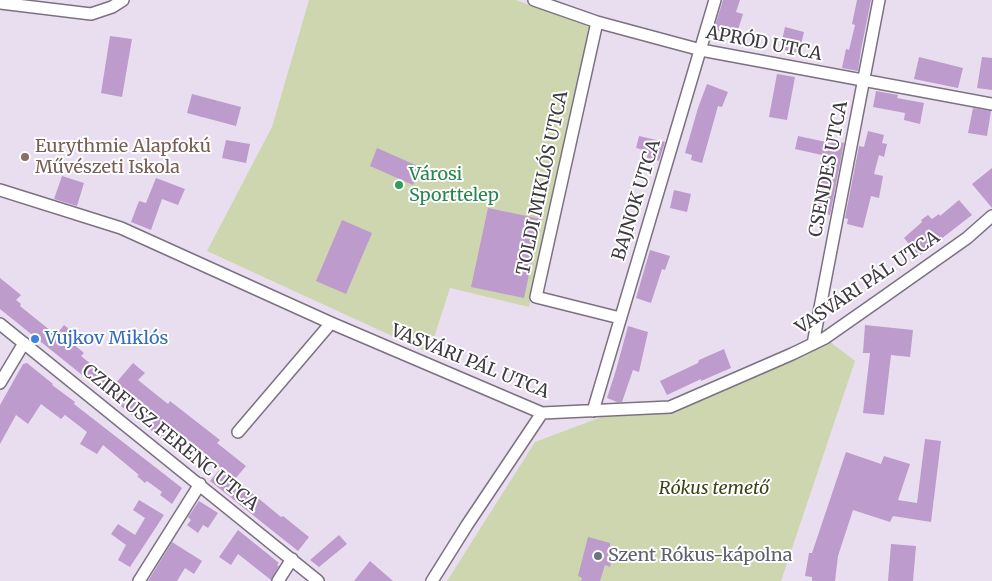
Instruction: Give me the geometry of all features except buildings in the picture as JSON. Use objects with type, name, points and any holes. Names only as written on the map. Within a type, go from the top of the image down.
[{"type":"street","points":[[0,3],[91,14],[112,7],[123,0]]},
{"type":"street","name":"APRÓD UTCA","points":[[534,0],[597,22],[701,50],[864,82],[992,104]]},
{"type":"street","name":"BAJNOK UTCA","points":[[593,411],[715,0]]},
{"type":"street","name":"CSENDES UTCA","points":[[813,344],[879,0]]},
{"type":"street","name":"TOLDI MIKLÓS UTCA","points":[[597,22],[536,297],[620,318]]},
{"type":"street","name":"VASVÁRI PÁL UTCA","points":[[0,190],[121,228],[331,323],[542,413],[670,408],[824,338],[967,238],[992,216]]},
{"type":"street","points":[[238,432],[331,323]]},
{"type":"street","name":"CZIRFUSZ FERENC UTCA","points":[[0,324],[318,581]]},
{"type":"street","points":[[0,383],[24,343]]},
{"type":"street","points":[[432,581],[542,413]]},
{"type":"street","points":[[139,581],[200,484]]},
{"type":"street","points":[[278,581],[292,559]]},
{"type":"green space","name":"Városi Sporttelep","points":[[309,0],[516,0],[592,28],[529,307],[450,288],[429,353],[207,251],[272,127]]},
{"type":"green space","name":"Rókus temető","points":[[825,338],[855,361],[781,581],[447,581],[535,442],[620,410],[670,407]]},
{"type":"place","name":"Eurythmie Alapfokú Művészeti Iskola","points":[[25,157]]},
{"type":"place","name":"Városi Sporttelep","points":[[399,185]]},
{"type":"place","name":"Vujkov Miklós","points":[[35,339]]},
{"type":"place","name":"Szent Rókus-kápolna","points":[[598,556]]}]
